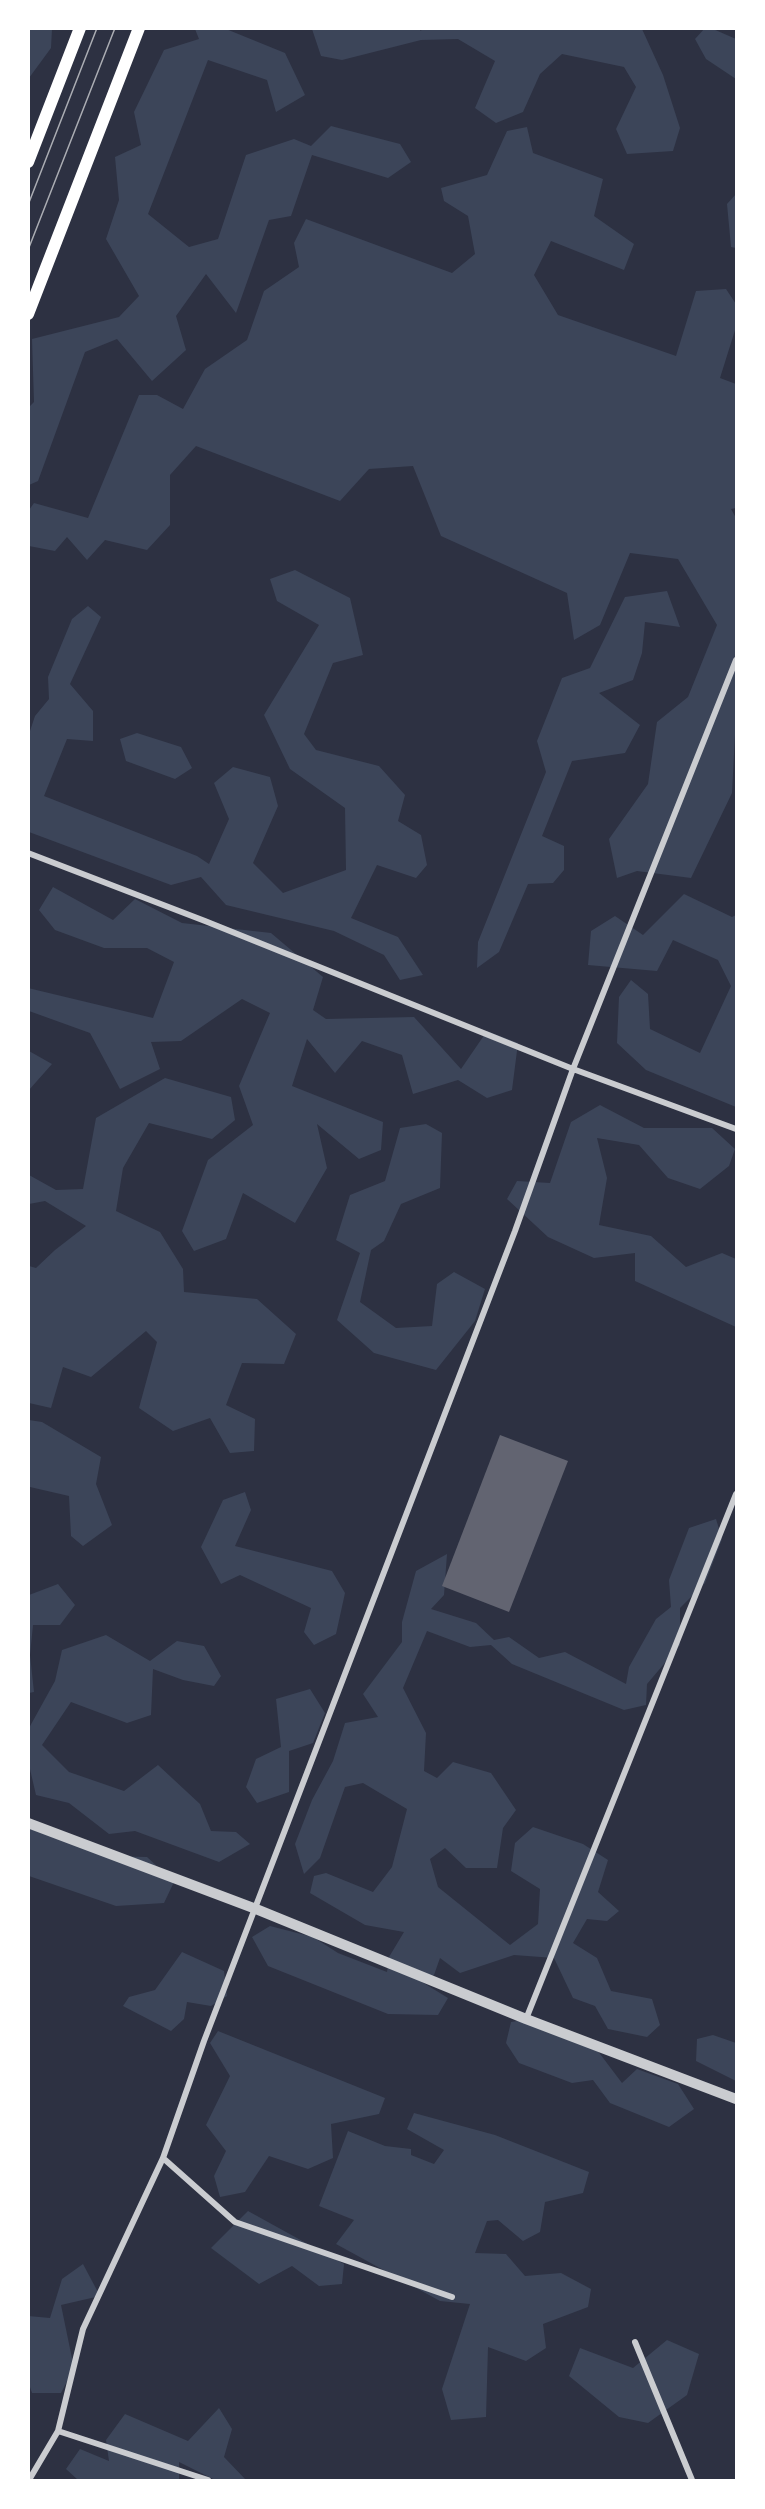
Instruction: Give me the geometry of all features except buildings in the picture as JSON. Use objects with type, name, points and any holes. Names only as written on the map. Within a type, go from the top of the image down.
[{"type":"main road","points":[[28,162],[80,28]]},
{"type":"main road","points":[[28,314],[139,28]]},
{"type":"street","points":[[28,2481],[58,2431],[83,2329],[163,2158],[204,2041],[515,1231],[573,1069],[736,660]]},
{"type":"street","points":[[28,853],[205,921],[573,1069],[736,1130]]},
{"type":"street","points":[[526,2019],[736,1494]]},
{"type":"street","points":[[28,1823],[256,1909],[526,2019],[736,2099]]},
{"type":"street","points":[[163,2158],[235,2222],[452,2297]]},
{"type":"street","points":[[635,2342],[692,2481]]},
{"type":"street","points":[[58,2431],[208,2481]]},
{"type":"shaded area","points":[[29,28],[52,29],[51,48],[29,78]]},
{"type":"shaded area","points":[[422,28],[642,29],[663,75],[680,128],[673,151],[627,154],[616,129],[636,87],[624,67],[562,54],[540,74],[523,112],[496,123],[475,108],[495,61],[458,39],[421,40],[342,60],[321,56],[312,29],[419,29],[421,31]]},
{"type":"shaded area","points":[[705,28],[736,39],[736,79],[706,59],[695,39]]},
{"type":"shaded area","points":[[195,29],[226,29],[285,53],[305,95],[276,112],[267,80],[208,60],[148,214],[189,247],[218,239],[246,155],[294,139],[311,146],[331,126],[400,144],[411,162],[388,178],[312,155],[291,216],[269,220],[236,313],[206,274],[176,316],[186,350],[152,381],[117,339],[85,352],[38,481],[29,485],[29,407],[34,402],[32,339],[119,317],[139,296],[106,239],[119,200],[115,157],[141,145],[134,112],[164,50],[199,39]]},
{"type":"shaded area","points":[[527,127],[533,153],[603,179],[594,216],[634,244],[624,270],[551,241],[534,275],[558,315],[676,356],[696,291],[726,289],[736,304],[736,327],[720,378],[736,384],[736,508],[731,509],[736,518],[736,716],[732,793],[691,878],[637,871],[617,878],[609,839],[648,784],[657,722],[688,697],[717,625],[678,559],[630,553],[600,625],[574,640],[567,593],[441,536],[413,466],[369,469],[340,501],[196,446],[170,475],[170,525],[147,550],[105,540],[87,560],[67,537],[55,551],[29,546],[29,510],[34,503],[88,518],[139,395],[157,395],[183,409],[205,369],[247,340],[264,291],[299,267],[294,243],[306,219],[452,273],[475,254],[468,216],[444,201],[441,188],[487,175],[507,131]]},
{"type":"shaded area","points":[[736,194],[736,248],[731,247],[727,204]]},
{"type":"shaded area","points":[[295,570],[350,598],[363,655],[333,663],[304,734],[316,750],[379,766],[405,795],[398,821],[421,835],[427,865],[416,878],[377,865],[351,918],[398,937],[423,975],[400,980],[384,955],[334,931],[226,905],[201,877],[171,885],[29,832],[29,734],[35,716],[49,699],[48,677],[72,619],[88,606],[101,617],[70,684],[93,711],[93,741],[67,739],[44,796],[197,856],[209,864],[229,819],[214,783],[233,767],[270,777],[278,806],[253,863],[283,893],[346,870],[345,808],[290,769],[264,715],[319,625],[277,601],[270,579]]},
{"type":"shaded area","points":[[667,591],[680,627],[645,622],[642,653],[633,680],[599,693],[640,725],[625,753],[572,761],[542,836],[564,846],[564,870],[553,883],[528,884],[499,952],[477,968],[478,942],[546,772],[537,741],[562,678],[590,668],[625,597]]},
{"type":"shaded area","points":[[137,733],[181,747],[192,768],[175,779],[126,761],[120,739]]},
{"type":"shaded area","points":[[53,887],[113,920],[135,899],[182,923],[271,933],[323,977],[313,1010],[326,1019],[414,1017],[461,1069],[487,1031],[518,1043],[512,1090],[487,1098],[458,1080],[413,1094],[402,1055],[362,1041],[335,1073],[307,1039],[292,1086],[383,1122],[381,1150],[359,1159],[317,1124],[327,1168],[295,1223],[243,1193],[226,1239],[194,1251],[182,1231],[208,1160],[253,1125],[239,1086],[270,1013],[242,999],[181,1041],[151,1042],[160,1069],[120,1089],[90,1033],[29,1011],[28,988],[153,1018],[174,962],[147,948],[104,948],[55,930],[39,910]]},
{"type":"shaded area","points":[[684,894],[732,917],[736,915],[736,1107],[646,1070],[617,1043],[619,997],[631,980],[648,994],[650,1029],[700,1053],[731,986],[718,960],[673,940],[657,971],[588,965],[591,931],[615,916],[643,935]]},
{"type":"shaded area","points":[[29,1051],[52,1064],[29,1090]]},
{"type":"shaded area","points":[[165,1078],[231,1097],[235,1120],[212,1139],[149,1123],[123,1168],[116,1211],[160,1232],[183,1269],[184,1292],[257,1299],[296,1334],[284,1364],[242,1363],[226,1405],[255,1419],[254,1451],[230,1453],[210,1418],[173,1431],[139,1408],[157,1342],[146,1331],[91,1377],[63,1367],[51,1408],[29,1403],[29,1266],[36,1268],[86,1226],[45,1201],[29,1204],[29,1175],[56,1190],[83,1189],[96,1118]]},
{"type":"shaded area","points":[[600,1105],[644,1128],[712,1128],[735,1149],[729,1166],[700,1189],[668,1178],[639,1145],[597,1138],[607,1178],[599,1225],[651,1236],[686,1267],[722,1253],[736,1259],[736,1327],[635,1281],[635,1253],[594,1258],[548,1237],[507,1199],[517,1181],[550,1183],[571,1122]]},
{"type":"shaded area","points":[[426,1124],[442,1133],[440,1188],[401,1204],[384,1241],[371,1250],[360,1302],[396,1328],[432,1326],[437,1284],[454,1272],[485,1289],[475,1321],[436,1370],[374,1353],[337,1320],[360,1253],[336,1240],[350,1195],[385,1181],[400,1128]]},
{"type":"shaded area","points":[[29,1420],[42,1422],[101,1457],[96,1484],[112,1525],[83,1546],[71,1536],[69,1496],[30,1487],[29,1492]]},
{"type":"shaded area","points":[[245,1492],[251,1510],[235,1546],[332,1571],[345,1593],[336,1634],[314,1645],[304,1632],[311,1608],[240,1575],[221,1584],[201,1547],[223,1500]]},
{"type":"shaded area","points":[[716,1519],[722,1539],[705,1583],[680,1608],[680,1645],[647,1684],[646,1705],[624,1710],[512,1664],[491,1645],[470,1647],[427,1631],[403,1688],[426,1733],[424,1771],[437,1778],[453,1762],[491,1773],[516,1810],[503,1828],[497,1868],[466,1868],[445,1848],[430,1859],[438,1887],[510,1945],[538,1924],[540,1889],[511,1871],[515,1843],[533,1827],[583,1844],[608,1860],[598,1892],[619,1911],[607,1921],[587,1919],[573,1943],[597,1958],[611,1991],[652,1999],[660,2025],[647,2037],[608,2029],[595,2006],[573,1998],[554,1958],[514,1955],[460,1973],[440,1958],[434,1975],[422,1982],[448,1998],[438,2015],[388,2014],[268,1966],[252,1937],[270,1926],[313,1937],[338,1953],[387,1972],[389,1957],[404,1932],[365,1925],[310,1893],[314,1876],[326,1873],[373,1892],[392,1867],[407,1809],[363,1783],[345,1787],[320,1858],[304,1874],[295,1844],[312,1800],[333,1761],[345,1723],[378,1717],[363,1694],[402,1642],[402,1622],[416,1571],[447,1554],[444,1595],[431,1609],[476,1623],[494,1640],[509,1637],[539,1658],[565,1652],[626,1684],[629,1667],[656,1619],[671,1607],[669,1580],[689,1528]]},
{"type":"shaded area","points":[[58,1584],[75,1605],[60,1625],[33,1625],[30,1655],[34,1692],[29,1693],[29,1595]]},
{"type":"shaded area","points":[[106,1635],[150,1661],[177,1641],[204,1646],[221,1676],[214,1686],[183,1680],[153,1669],[151,1715],[127,1723],[71,1702],[42,1745],[69,1772],[124,1791],[158,1765],[200,1804],[211,1831],[236,1832],[250,1844],[219,1862],[135,1831],[109,1834],[69,1803],[36,1795],[29,1765],[29,1728],[55,1681],[62,1650]]},
{"type":"shaded area","points":[[310,1689],[325,1713],[313,1743],[289,1751],[289,1792],[257,1803],[246,1787],[256,1759],[281,1747],[276,1699]]},
{"type":"shaded area","points":[[29,1825],[105,1856],[147,1857],[174,1882],[164,1903],[116,1906],[29,1876]]},
{"type":"shaded area","points":[[182,1952],[224,1971],[227,1996],[211,2006],[187,2002],[184,2019],[171,2031],[123,2006],[129,1997],[155,1990]]},
{"type":"shaded area","points":[[535,2018],[588,2038],[622,2083],[637,2069],[678,2084],[694,2109],[669,2127],[610,2103],[593,2080],[572,2083],[519,2063],[506,2043],[511,2022]]},
{"type":"shaded area","points":[[218,2031],[385,2098],[379,2114],[331,2124],[333,2158],[308,2169],[269,2156],[245,2192],[220,2197],[214,2176],[226,2151],[206,2125],[230,2076],[210,2043]]},
{"type":"shaded area","points":[[713,2035],[736,2043],[736,2081],[696,2061],[697,2039]]},
{"type":"shaded area","points":[[414,2113],[495,2135],[589,2172],[583,2193],[545,2202],[540,2232],[523,2241],[498,2220],[487,2221],[475,2253],[506,2254],[525,2276],[561,2273],[591,2289],[588,2307],[543,2324],[546,2348],[526,2361],[488,2347],[486,2417],[451,2420],[442,2389],[470,2304],[440,2301],[336,2244],[354,2220],[319,2206],[348,2131],[385,2146],[411,2149],[411,2155],[434,2164],[444,2150],[407,2129]]},
{"type":"shaded area","points":[[248,2211],[344,2264],[342,2284],[319,2286],[292,2266],[259,2284],[211,2248]]},
{"type":"shaded area","points":[[83,2264],[100,2296],[61,2305],[74,2368],[61,2393],[32,2393],[28,2381],[28,2316],[50,2318],[62,2279]]},
{"type":"shaded area","points":[[667,2340],[699,2354],[687,2395],[648,2423],[619,2417],[569,2376],[580,2348],[633,2368]]},
{"type":"shaded area","points":[[219,2408],[232,2429],[224,2457],[246,2480],[213,2479],[179,2462],[179,2480],[78,2480],[66,2469],[80,2449],[109,2461],[106,2440],[125,2414],[188,2441]]},
{"type":"tram line","points":[[28,205],[97,28]]},
{"type":"tram line","points":[[28,250],[115,28]]}]
